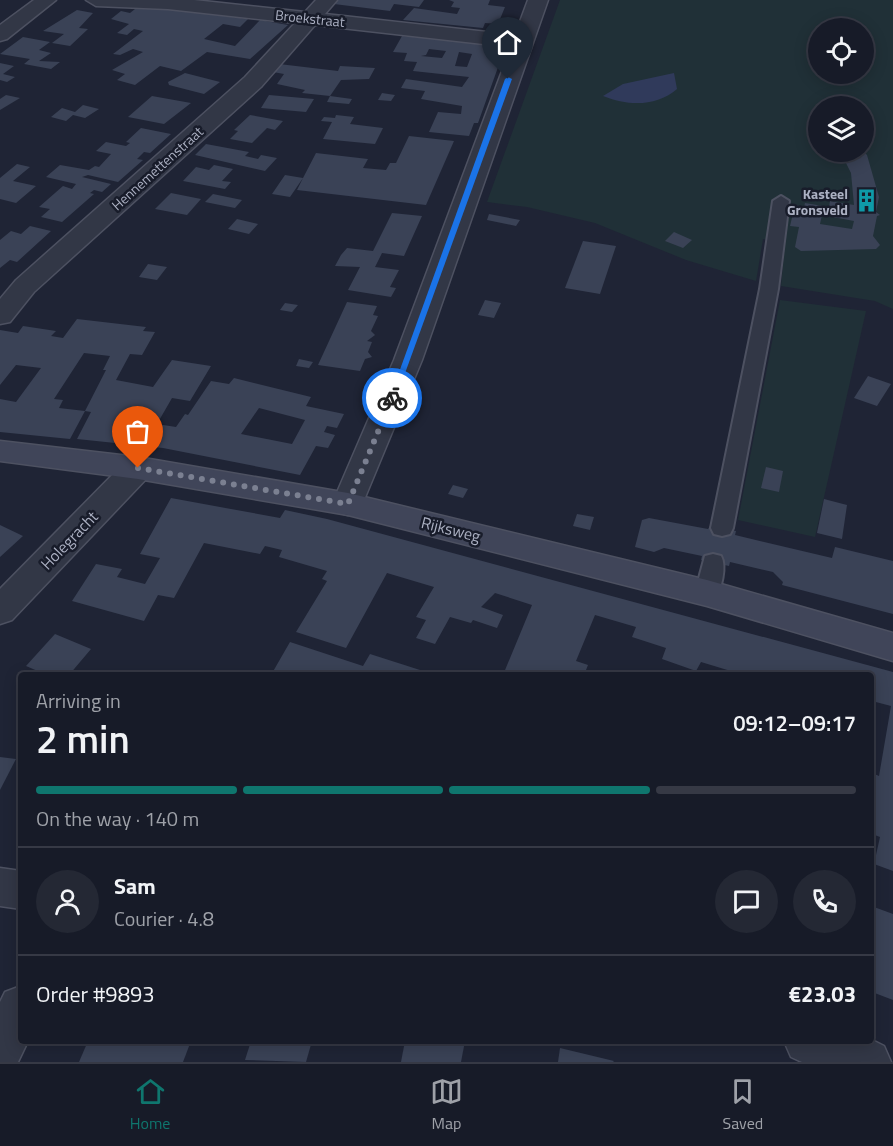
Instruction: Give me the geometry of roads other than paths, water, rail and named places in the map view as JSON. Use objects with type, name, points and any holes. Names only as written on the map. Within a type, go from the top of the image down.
[{"type":"street","points":[[0,35],[46,0]]},
{"type":"street","name":"Broekstraat","points":[[96,0],[168,3],[523,42]]},
{"type":"street","name":"Hennemettenstraat","points":[[0,315],[25,286],[253,82],[327,0]]},
{"type":"street","points":[[348,504],[408,360],[538,0]]},
{"type":"street","points":[[0,10],[26,13]]},
{"type":"street","name":"Rijksweg","points":[[0,451],[138,468],[348,504],[710,578],[893,647]]},
{"type":"street","name":"Holegracht","points":[[0,611],[138,468]]},
{"type":"street","points":[[0,886],[18,889]]},
{"type":"street","points":[[0,1049],[18,1014]]},
{"type":"street","points":[[816,1044],[868,1062]]},
{"type":"lane","points":[[722,528],[769,289],[781,201]]},
{"type":"water","points":[[674,73],[677,89],[651,102],[622,102],[603,96],[623,84]]},
{"type":"place","name":"Kasteel Gronsveld","points":[[866,201]]}]
